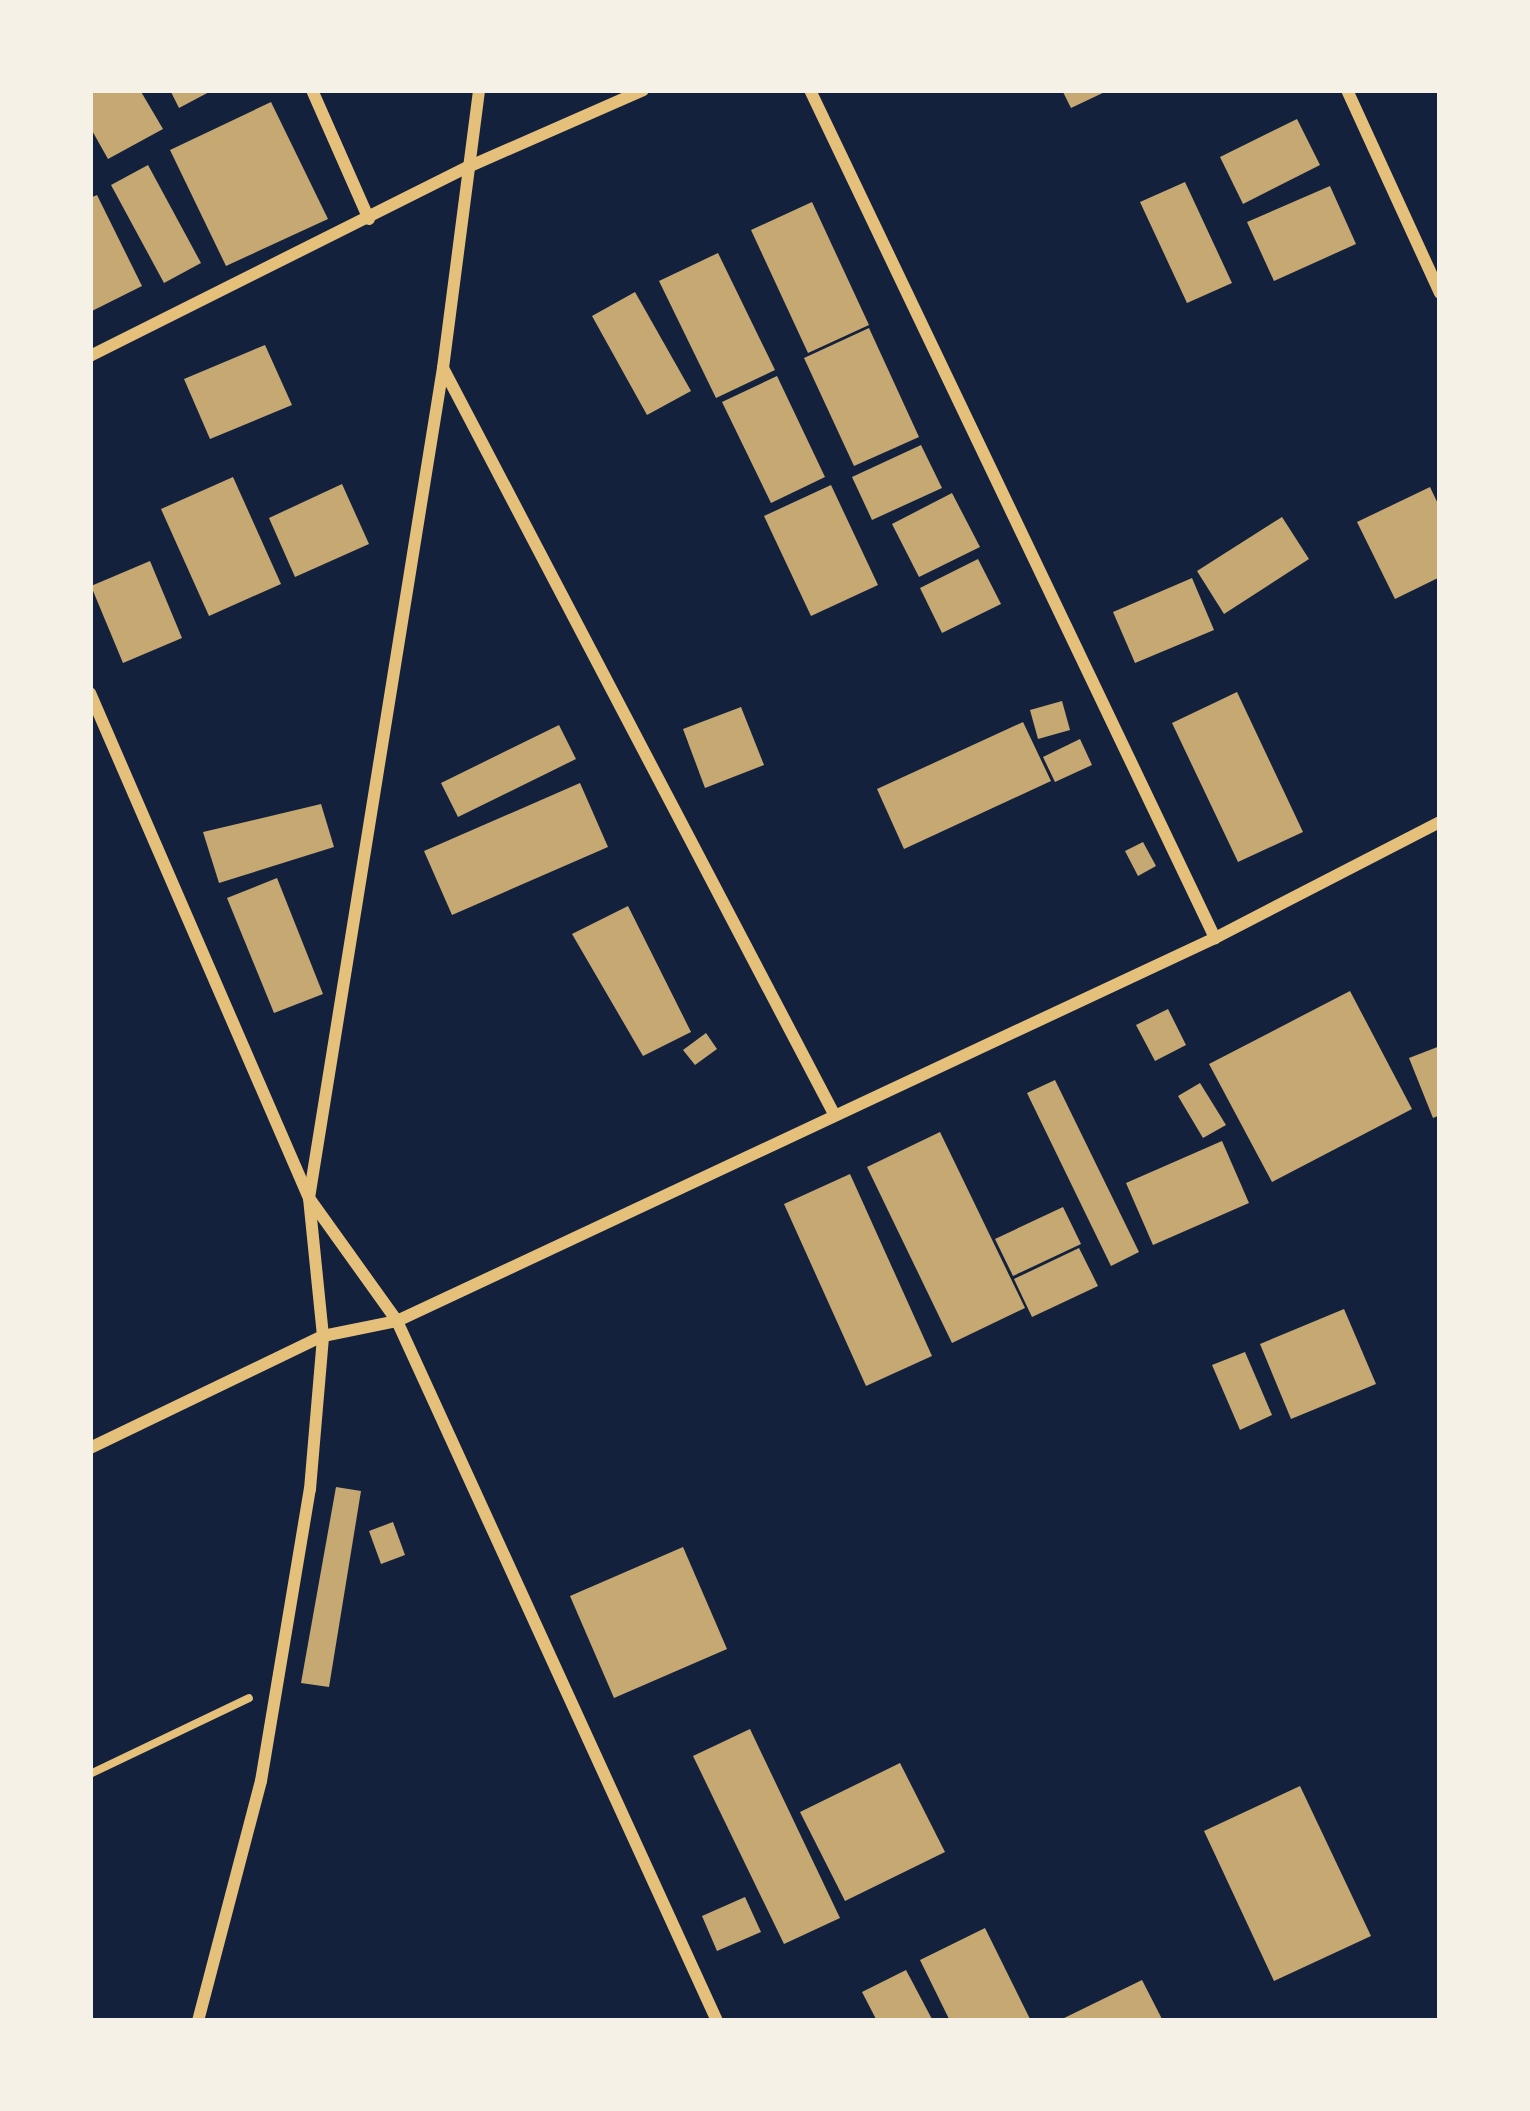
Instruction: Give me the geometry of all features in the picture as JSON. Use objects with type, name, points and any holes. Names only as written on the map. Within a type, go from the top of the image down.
[{"type":"street","points":[[312,90],[370,219]]},
{"type":"street","points":[[198,2021],[261,1781],[310,1489],[323,1336],[309,1198],[443,368],[479,90]]},
{"type":"street","points":[[90,356],[468,167],[643,90]]},
{"type":"street","points":[[810,90],[1216,938]]},
{"type":"street","points":[[1347,90],[1440,293]]},
{"type":"street","points":[[443,368],[835,1116]]},
{"type":"street","points":[[90,693],[309,1198],[397,1321],[717,2021]]},
{"type":"street","points":[[90,1448],[323,1336],[397,1321],[1216,938],[1440,822]]},
{"type":"path","points":[[90,1774],[278,1685]]},
{"type":"building","points":[[90,90],[140,90],[163,129],[108,159],[90,127]]},
{"type":"building","points":[[170,90],[213,90],[179,108]]},
{"type":"building","points":[[1062,90],[1109,90],[1071,108]]},
{"type":"building","points":[[271,102],[328,219],[226,266],[170,150]]},
{"type":"building","points":[[1297,119],[1320,165],[1243,204],[1220,157]]},
{"type":"building","points":[[148,165],[201,263],[164,283],[111,185]]},
{"type":"building","points":[[1185,182],[1232,283],[1187,303],[1140,202]]},
{"type":"building","points":[[1330,186],[1356,244],[1274,281],[1247,222]]},
{"type":"building","points":[[97,195],[142,286],[90,312],[90,198]]},
{"type":"building","points":[[812,202],[869,325],[808,353],[751,230]]},
{"type":"building","points":[[718,253],[775,370],[716,398],[659,281]]},
{"type":"building","points":[[635,292],[691,391],[647,415],[592,316]]},
{"type":"building","points":[[869,328],[919,437],[854,466],[804,358]]},
{"type":"building","points":[[265,345],[292,405],[210,439],[184,379]]},
{"type":"building","points":[[777,376],[825,477],[771,503],[722,402]]},
{"type":"building","points":[[921,445],[942,488],[872,520],[852,477]]},
{"type":"building","points":[[233,477],[281,584],[209,616],[161,509]]},
{"type":"building","points":[[342,484],[369,544],[295,577],[269,518]]},
{"type":"building","points":[[831,485],[878,585],[811,616],[764,516]]},
{"type":"building","points":[[1430,487],[1440,508],[1440,577],[1395,599],[1357,522]]},
{"type":"building","points":[[952,493],[980,547],[919,577],[892,524]]},
{"type":"building","points":[[1282,517],[1309,559],[1224,614],[1197,571]]},
{"type":"building","points":[[978,559],[1001,604],[942,633],[920,588]]},
{"type":"building","points":[[150,561],[182,638],[123,663],[91,586]]},
{"type":"building","points":[[1192,578],[1214,630],[1135,663],[1113,612]]},
{"type":"building","points":[[1237,692],[1303,832],[1238,862],[1172,723]]},
{"type":"building","points":[[1062,701],[1070,730],[1038,739],[1030,710]]},
{"type":"building","points":[[741,707],[764,765],[705,788],[683,729]]},
{"type":"building","points":[[1023,722],[1051,781],[904,849],[877,789]]},
{"type":"building","points":[[559,725],[576,759],[458,817],[441,783]]},
{"type":"building","points":[[1080,739],[1092,765],[1055,782],[1043,757]]},
{"type":"building","points":[[580,783],[608,847],[452,915],[424,851]]},
{"type":"building","points":[[321,804],[334,847],[219,883],[203,832]]},
{"type":"building","points":[[1143,842],[1156,866],[1138,876],[1125,851]]},
{"type":"building","points":[[277,878],[323,994],[274,1013],[227,898]]},
{"type":"building","points":[[628,906],[691,1032],[643,1056],[572,934]]},
{"type":"building","points":[[1350,991],[1412,1109],[1272,1182],[1209,1064]]},
{"type":"building","points":[[1168,1009],[1186,1045],[1155,1061],[1136,1025]]},
{"type":"building","points":[[706,1033],[717,1049],[695,1065],[683,1050]]},
{"type":"building","points":[[1440,1046],[1440,1115],[1433,1118],[1409,1058]]},
{"type":"building","points":[[1055,1080],[1139,1252],[1111,1266],[1027,1093]]},
{"type":"building","points":[[1200,1083],[1226,1125],[1203,1138],[1178,1096]]},
{"type":"building","points":[[940,1132],[1025,1308],[952,1343],[867,1167]]},
{"type":"building","points":[[1222,1141],[1249,1203],[1153,1245],[1126,1183]]},
{"type":"building","points":[[850,1174],[932,1356],[866,1386],[784,1204]]},
{"type":"building","points":[[1063,1207],[1081,1244],[1013,1276],[995,1239]]},
{"type":"building","points":[[1079,1248],[1098,1286],[1032,1317],[1014,1279]]},
{"type":"building","points":[[1344,1309],[1376,1384],[1291,1419],[1260,1344]]},
{"type":"building","points":[[1245,1352],[1272,1415],[1240,1430],[1212,1365]]},
{"type":"building","points":[[336,1487],[361,1491],[329,1687],[301,1683]]},
{"type":"building","points":[[393,1522],[405,1555],[381,1564],[369,1531]]},
{"type":"building","points":[[683,1547],[727,1649],[614,1698],[570,1596]]},
{"type":"building","points":[[750,1729],[840,1918],[784,1944],[693,1756]]},
{"type":"building","points":[[900,1763],[945,1852],[845,1901],[800,1812]]},
{"type":"building","points":[[1300,1786],[1371,1936],[1274,1981],[1204,1831]]},
{"type":"building","points":[[745,1897],[761,1932],[717,1951],[702,1916]]},
{"type":"building","points":[[985,1928],[1031,2021],[950,2021],[920,1960]]},
{"type":"building","points":[[906,1970],[933,2021],[877,2021],[862,1992]]},
{"type":"building","points":[[1142,1980],[1163,2021],[1058,2021]]}]
